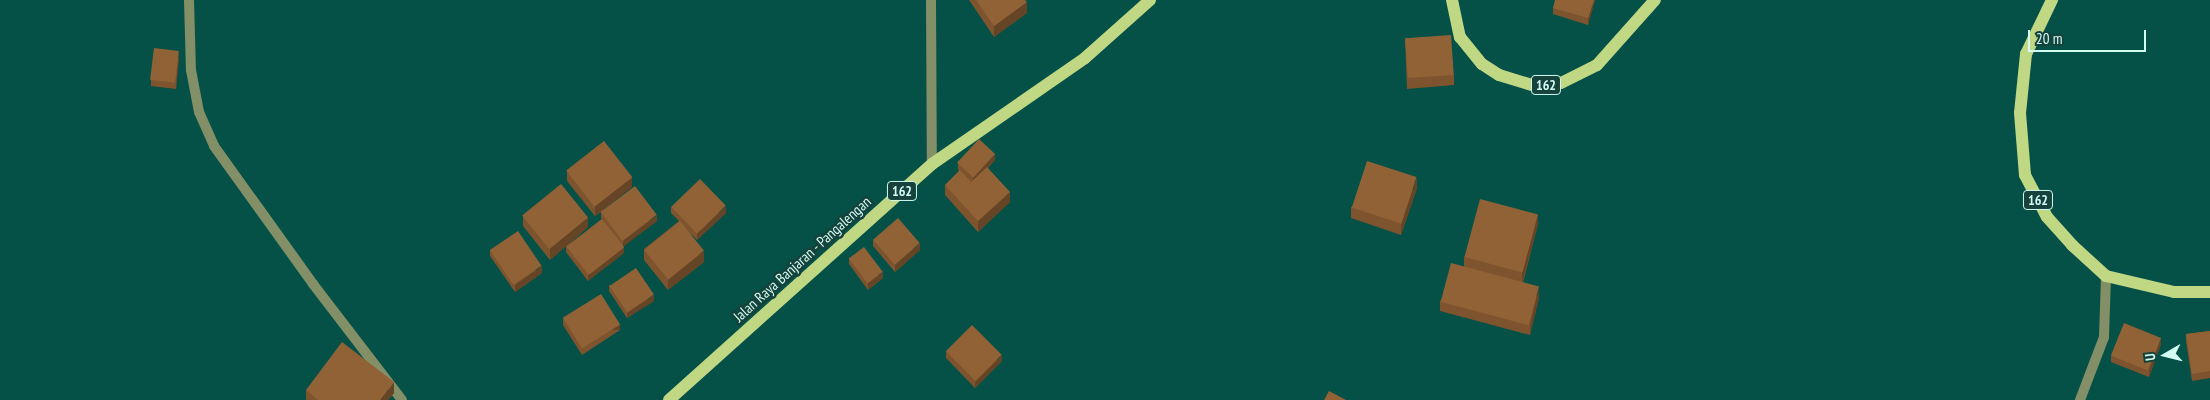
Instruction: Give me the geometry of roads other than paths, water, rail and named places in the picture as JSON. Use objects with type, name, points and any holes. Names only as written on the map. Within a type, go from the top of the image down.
[{"type":"main road","name":"Jalan Raya Banjaran - Pangalengan","points":[[668,400],[932,164],[1085,58],[1150,0]]},
{"type":"main road","name":"162","points":[[1452,0],[1460,37],[1470,52],[1499,74],[1535,86],[1561,83],[1597,65],[1655,0]]},
{"type":"main road","name":"162","points":[[2052,0],[2026,54],[2020,113],[2025,175],[2047,216],[2072,245],[2106,276],[2174,292],[2210,292]]},
{"type":"street","points":[[189,0],[191,70],[199,112],[214,146],[313,284],[402,400]]},
{"type":"street","points":[[931,0],[932,164]]},
{"type":"street","points":[[2080,400],[2104,336],[2106,276]]}]
